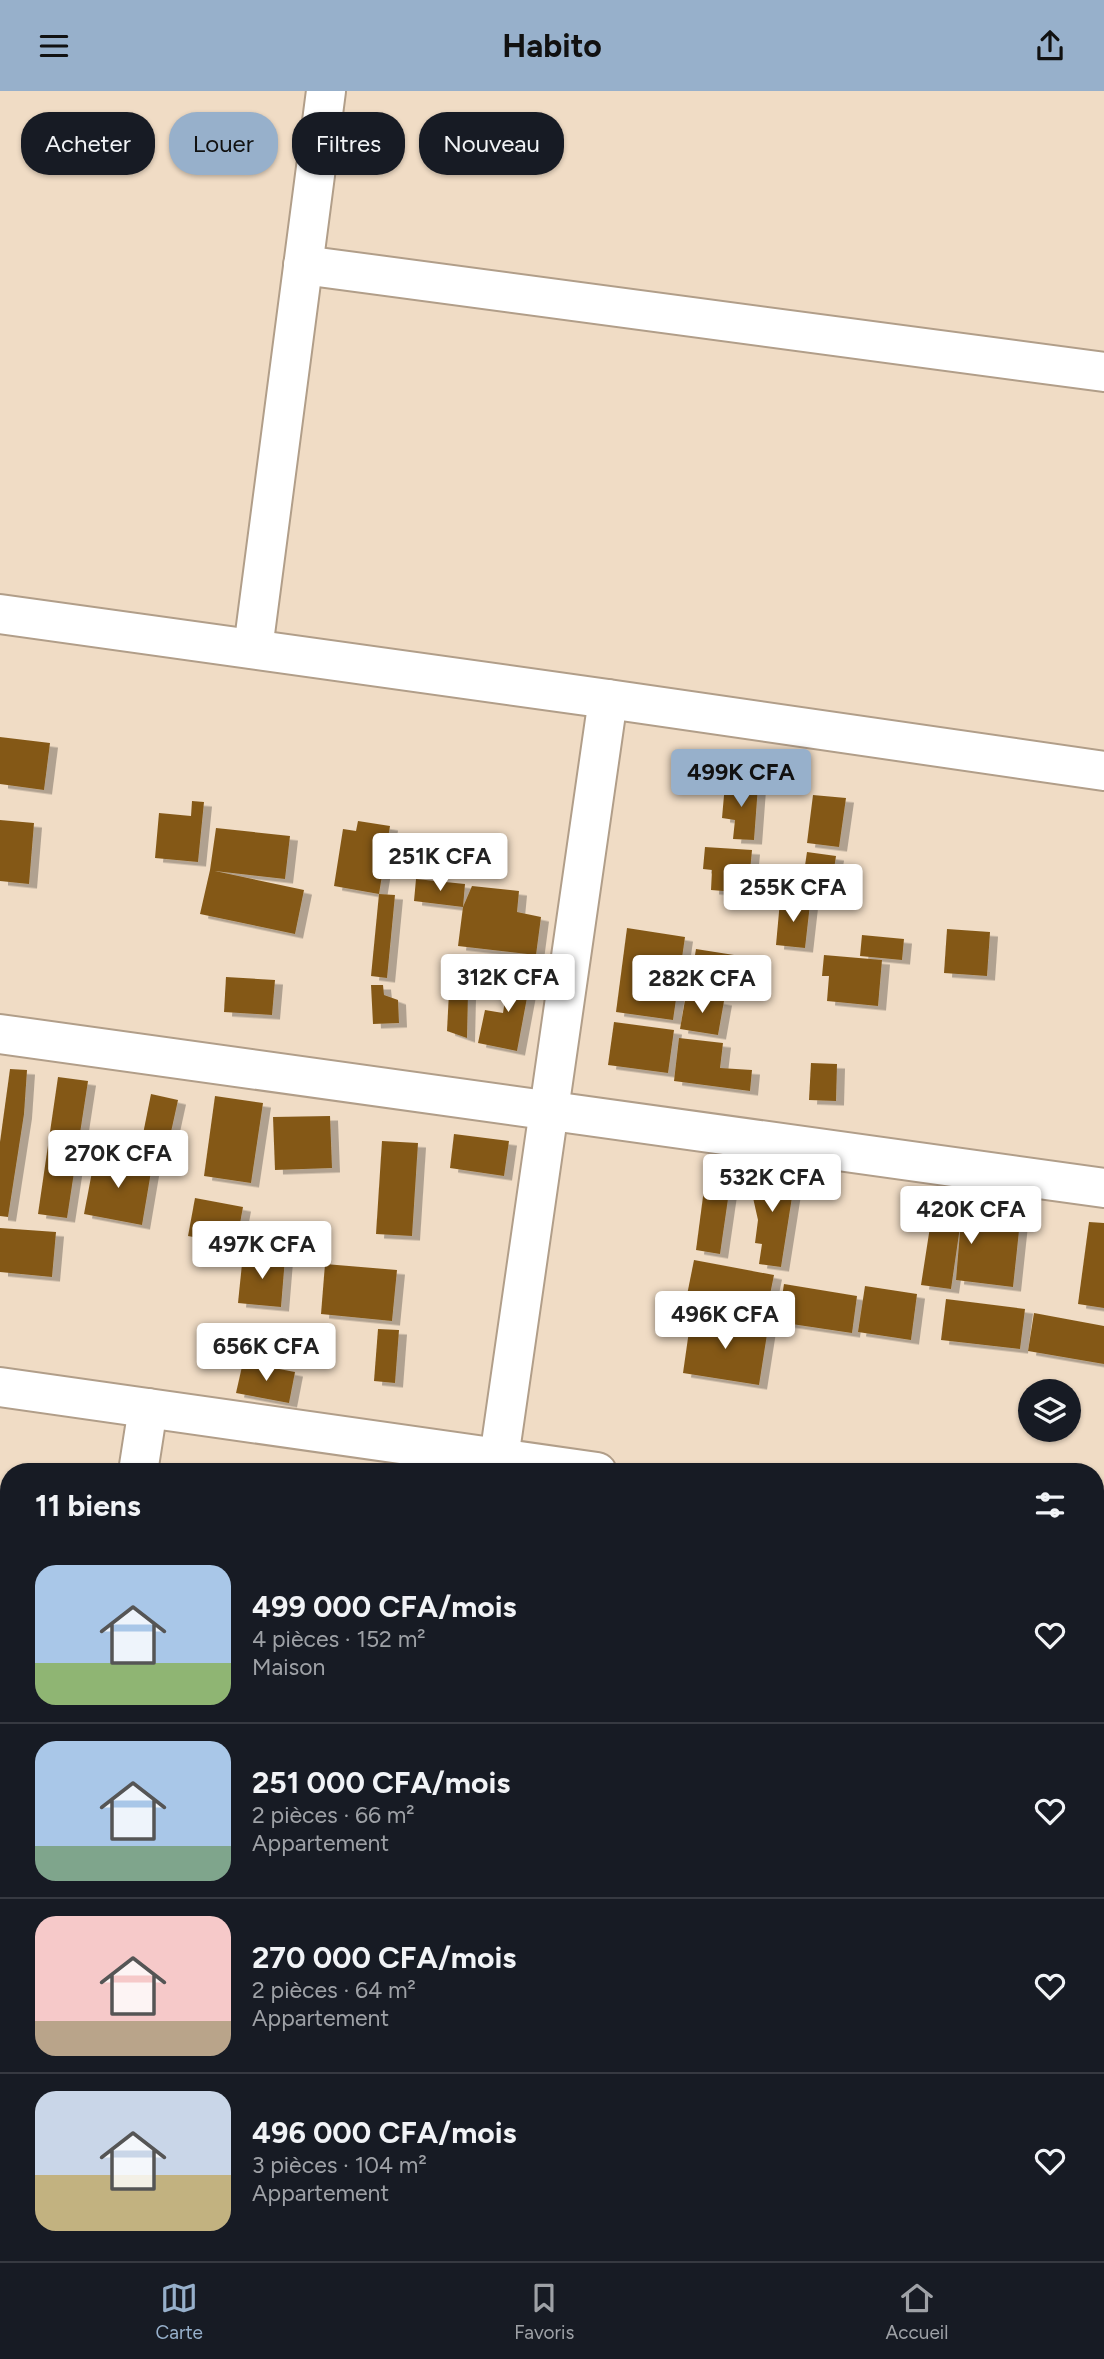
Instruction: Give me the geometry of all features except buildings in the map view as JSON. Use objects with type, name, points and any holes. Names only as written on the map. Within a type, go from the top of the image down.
[{"type":"street","points":[[253,649],[326,91]]},
{"type":"street","points":[[303,265],[1104,372]]},
{"type":"street","points":[[0,614],[608,699],[1102,761]]},
{"type":"street","points":[[498,1463],[608,699]]},
{"type":"street","points":[[0,1034],[1104,1188]]},
{"type":"street","points":[[0,1387],[148,1408],[486,1463]]},
{"type":"street","points":[[139,1463],[148,1408]]}]
